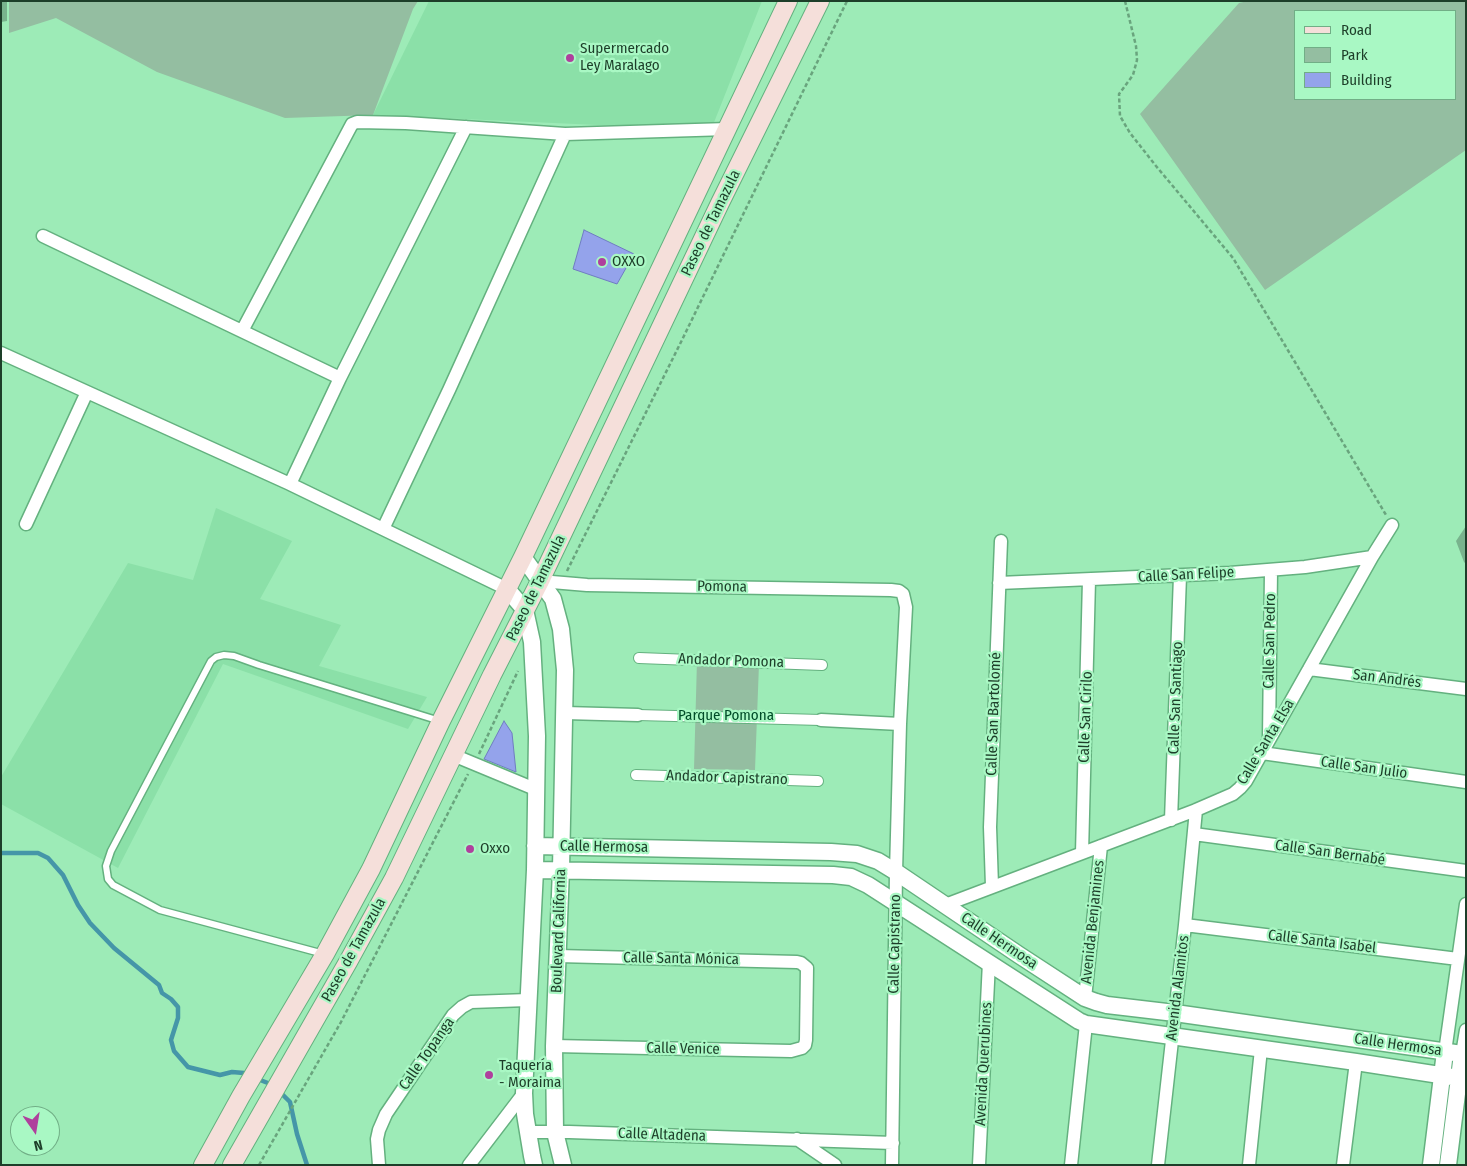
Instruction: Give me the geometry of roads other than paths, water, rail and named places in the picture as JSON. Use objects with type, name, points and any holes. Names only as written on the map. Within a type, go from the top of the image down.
[{"type":"main road","name":"Paseo de Tamazula","points":[[203,1165],[241,1096],[325,954],[371,869],[441,721],[523,557],[788,1]]},
{"type":"main road","name":"Paseo de Tamazula","points":[[232,1165],[348,962],[389,886],[540,581],[720,203],[820,1]]},
{"type":"main road","points":[[697,193],[720,203]]},
{"type":"street","points":[[242,331],[352,124],[357,122],[406,123],[565,134],[728,129]]},
{"type":"street","points":[[290,484],[340,378],[466,127]]},
{"type":"street","points":[[384,529],[565,134]]},
{"type":"street","points":[[43,236],[340,378]]},
{"type":"street","points":[[1,353],[290,484],[507,589]]},
{"type":"street","points":[[26,524],[87,392]]},
{"type":"street","name":"Calle Santa Elsa","points":[[945,905],[1171,820],[1233,794],[1246,781],[1372,557],[1392,525]]},
{"type":"street","name":"Calle San Bartolomé","points":[[992,886],[990,826],[1001,541]]},
{"type":"street","name":"Boulevard California","points":[[523,557],[553,599],[561,629],[566,670],[562,846],[554,1046],[555,1132],[563,1165]]},
{"type":"street","name":"Calle San Felipe","points":[[999,583],[1180,576],[1271,570],[1372,557]]},
{"type":"street","name":"Calle San Pedro","points":[[1269,741],[1271,570]]},
{"type":"street","name":"Calle San Santiago","points":[[1171,820],[1180,576]]},
{"type":"street","name":"Calle San Cirilo","points":[[1082,853],[1089,580]]},
{"type":"street","name":"Pomona","points":[[540,581],[587,585],[892,590],[903,594]]},
{"type":"street","name":"Boulevard California","points":[[507,589],[525,610],[532,642],[537,736],[535,870],[524,1093],[525,1114],[534,1165]]},
{"type":"street","name":"Calle Capistrano","points":[[892,1165],[896,872],[900,724],[906,607],[903,594]]},
{"type":"street","name":"Andador Pomona","points":[[639,658],[822,666]]},
{"type":"street","name":"San Andrés","points":[[1309,669],[1466,690]]},
{"type":"street","points":[[565,713],[900,724]]},
{"type":"street","name":"Calle San Julio","points":[[1262,753],[1466,782]]},
{"type":"street","points":[[453,755],[535,789]]},
{"type":"street","name":"Andador Capistrano","points":[[636,776],[818,781]]},
{"type":"street","name":"Avenida Alamitos","points":[[1158,1165],[1196,810]]},
{"type":"street","name":"Calle San Bernabé","points":[[1194,834],[1466,871]]},
{"type":"street","name":"Calle Hermosa","points":[[535,846],[857,854],[878,861],[1085,998],[1106,1005],[1464,1054]]},
{"type":"street","name":"Avenida Benjamines","points":[[1085,998],[1101,846]]},
{"type":"street","name":"Calle Hermosa","points":[[535,870],[833,875],[851,878],[868,885],[1086,1024],[1462,1079]]},
{"type":"street","points":[[1431,1165],[1466,904]]},
{"type":"street","name":"Calle Santa Isabel","points":[[1185,925],[1458,959]]},
{"type":"street","name":"Calle Santa Mónica","points":[[558,956],[797,962],[807,968],[806,1040]]},
{"type":"street","name":"Avenida Querubines","points":[[979,1165],[989,962]]},
{"type":"street","name":"Calle Topanga","points":[[379,1165],[377,1140],[386,1114],[453,1015],[471,1002],[528,1000]]},
{"type":"street","points":[[1071,1165],[1086,1024]]},
{"type":"street","points":[[1448,1165],[1462,1079],[1466,1030]]},
{"type":"street","name":"Calle Venice","points":[[554,1046],[796,1050],[805,1045],[806,1040]]},
{"type":"street","points":[[1249,1165],[1261,1049]]},
{"type":"street","points":[[1343,1165],[1356,1062]]},
{"type":"street","points":[[469,1165],[524,1093]]},
{"type":"street","name":"Calle Altadena","points":[[528,1132],[893,1143]]},
{"type":"street","points":[[797,1139],[835,1165]]},
{"type":"lane","points":[[325,954],[160,910],[113,885],[108,879],[106,866],[111,851],[212,661],[216,657],[224,655],[234,656],[441,721]]},
{"type":"waterway","points":[[1,853],[38,853],[48,858],[63,875],[78,905],[90,923],[114,948],[159,985],[162,993],[178,1007],[178,1018],[171,1040],[174,1051],[188,1067],[220,1075],[232,1072],[248,1075]]},
{"type":"waterway","points":[[255,1078],[273,1085]]},
{"type":"waterway","points":[[279,1091],[290,1102],[297,1134],[307,1165]]},
{"type":"place","name":"Supermercado Ley Maralago","points":[[570,58]]},
{"type":"place","name":"OXXO","points":[[602,262]]},
{"type":"place","name":"Oxxo","points":[[470,849]]},
{"type":"place","name":"Taquería - Moraima","points":[[489,1075]]},
{"type":"park label","name":"Parque Pomona","points":[[726,716]]}]
